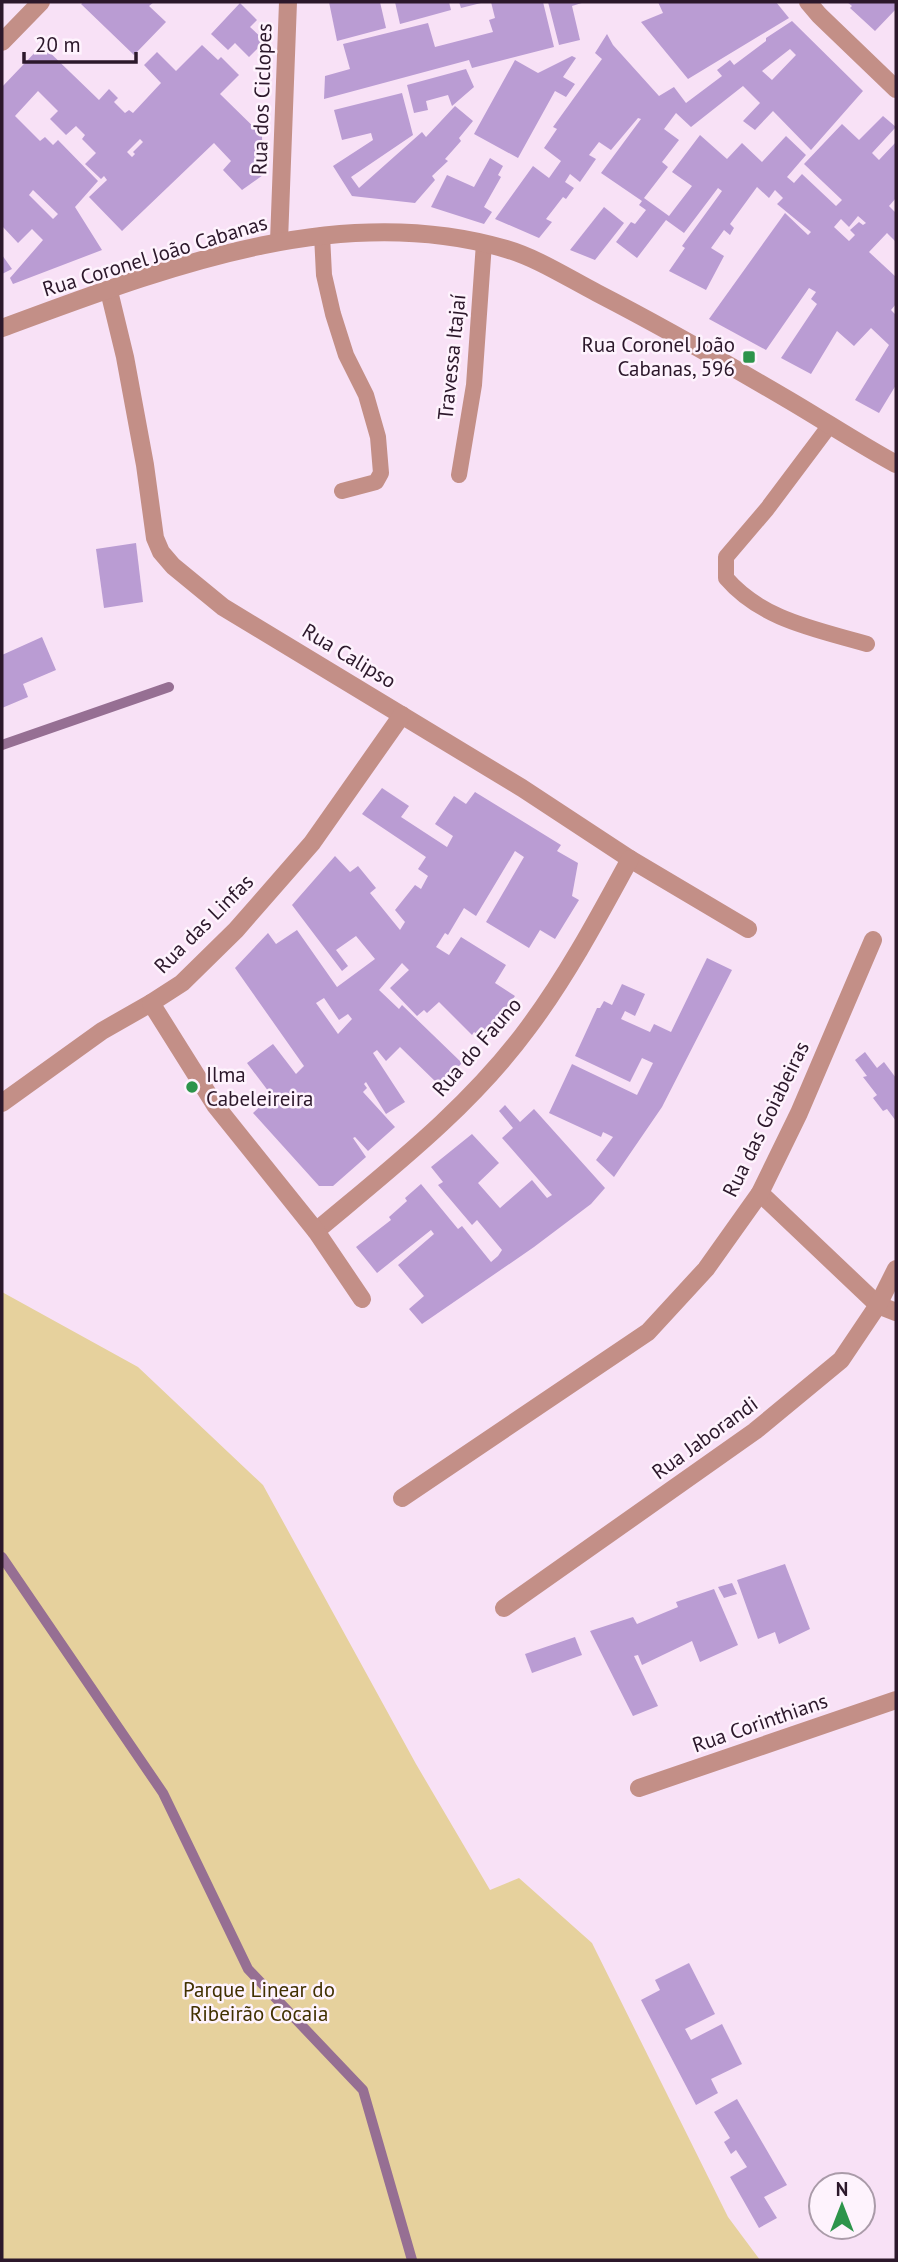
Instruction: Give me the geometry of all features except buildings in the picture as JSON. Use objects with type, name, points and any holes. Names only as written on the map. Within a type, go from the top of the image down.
[{"type":"street","points":[[2,42],[41,2]]},
{"type":"street","name":"Rua dos Ciclopes","points":[[279,241],[288,2]]},
{"type":"street","points":[[808,2],[896,89]]},
{"type":"street","name":"Rua Coronel João Cabanas","points":[[2,328],[182,267],[279,241],[322,234],[388,231],[451,237],[510,250],[648,319],[896,464]]},
{"type":"street","name":"Rua Calipso","points":[[109,291],[125,357],[155,538],[161,552],[173,566],[223,607],[748,929]]},
{"type":"street","name":"Rua das Linfas","points":[[362,1299],[316,1231],[215,1105],[151,1003],[182,983],[245,920],[312,843],[402,715]]},
{"type":"street","name":"Rua do Fauno","points":[[316,1231],[412,1151],[483,1080],[528,1029],[630,859]]},
{"type":"street","name":"Rua das Goiabeiras","points":[[402,1497],[649,1332],[706,1269],[760,1193],[799,1112],[873,940]]},
{"type":"street","points":[[2,1103],[102,1031],[151,1003]]},
{"type":"street","points":[[760,1193],[878,1305],[896,1312]]},
{"type":"street","name":"Rua Jaborandi","points":[[504,1608],[755,1431],[841,1360],[878,1305],[896,1269]]},
{"type":"street","name":"Rua Corinthians","points":[[639,1788],[896,1700]]},
{"type":"lane","points":[[322,234],[324,275],[333,314],[346,355],[366,395],[378,437],[381,463],[381,473],[376,482],[342,491]]},
{"type":"lane","name":"Travessa Itajaí","points":[[458,475],[474,385],[484,243]]},
{"type":"lane","points":[[830,425],[767,509],[726,557],[726,578],[739,593],[787,621],[867,644]]},
{"type":"green space","name":"Parque Linear do Ribeirão Cocaia","points":[[2,1292],[138,1367],[263,1485],[416,1764],[490,1890],[519,1878],[592,1943],[728,2217],[760,2260],[2,2260]]},
{"type":"waterway","points":[[2,745],[169,687]]},
{"type":"waterway","points":[[2,1557],[163,1793],[248,1969],[363,2090],[412,2260]]},
{"type":"place","name":"Rua Coronel João Cabanas, 596","points":[[749,357]]},
{"type":"place","name":"Ilma Cabeleireira","points":[[192,1087]]}]
